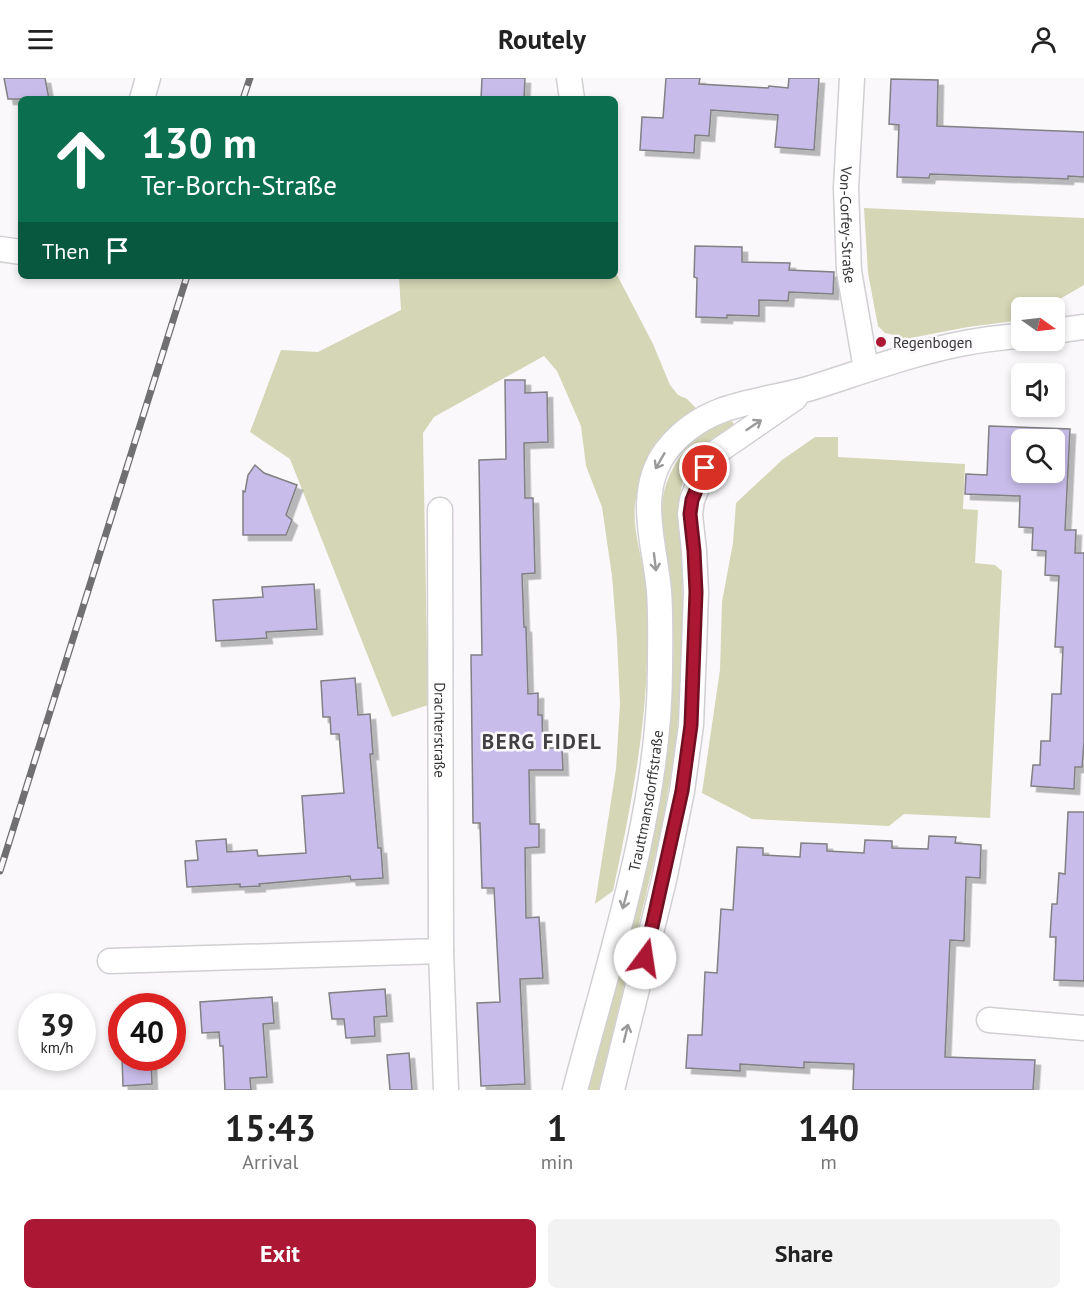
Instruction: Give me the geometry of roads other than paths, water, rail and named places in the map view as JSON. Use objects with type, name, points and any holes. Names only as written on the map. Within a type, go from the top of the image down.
[{"type":"street","points":[[143,96],[148,78]]},
{"type":"street","points":[[569,78],[572,96]]},
{"type":"street","name":"Von-Corfey-Straße","points":[[852,78],[846,188],[849,272],[866,369]]},
{"type":"street","points":[[0,249],[18,252]]},
{"type":"street","points":[[1065,330],[1084,327]]},
{"type":"street","points":[[612,1090],[664,880],[684,780],[691,725],[696,592],[690,514],[692,500],[705,468],[718,451],[809,388],[866,369],[964,343],[1011,337]]},
{"type":"street","name":"Trauttmansdorffstraße","points":[[575,1090],[627,891],[645,814],[655,748],[660,683],[659,592],[648,504],[656,466],[678,436],[694,424],[720,411],[809,388]]},
{"type":"street","name":"Drachterstraße","points":[[440,510],[441,951],[446,1090]]},
{"type":"street","points":[[110,962],[441,951]]},
{"type":"street","points":[[989,1020],[1084,1028]]},
{"type":"railway","points":[[244,96],[250,78]]},
{"type":"railway","points":[[0,871],[186,279]]},
{"type":"place","name":"Regenbogen","points":[[881,342]]},
{"type":"district","name":"BERG FIDEL","points":[[542,741]]}]
